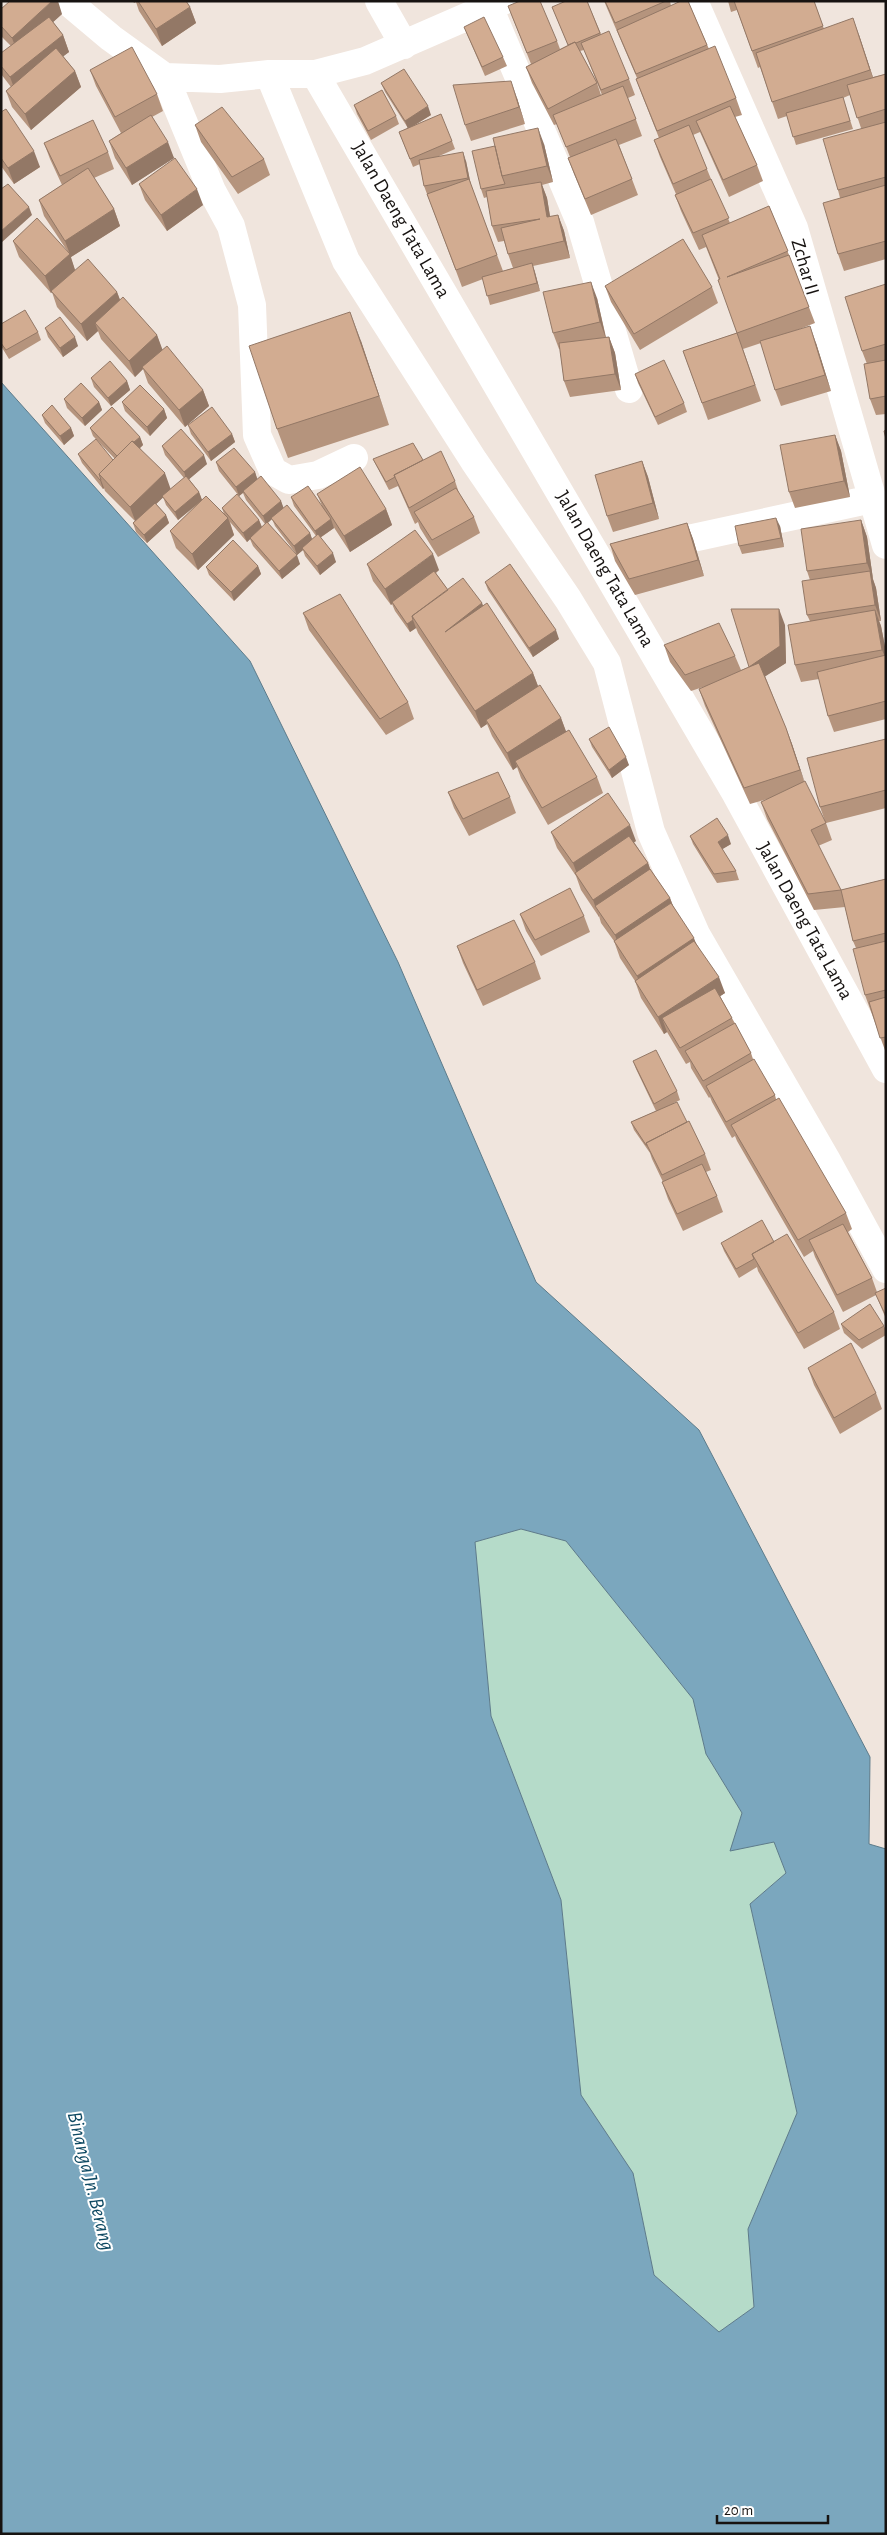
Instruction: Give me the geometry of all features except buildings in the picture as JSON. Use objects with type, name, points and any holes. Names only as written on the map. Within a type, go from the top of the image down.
[{"type":"street","points":[[66,1],[164,78],[212,192],[231,226],[252,305],[256,434],[273,471],[289,480],[318,474],[354,458]]},
{"type":"street","points":[[379,1],[404,45]]},
{"type":"street","name":"Zchar II","points":[[694,1],[794,228],[881,522]]},
{"type":"street","points":[[164,78],[220,79],[269,74],[315,74],[365,61],[496,4],[580,222],[629,389]]},
{"type":"street","points":[[269,74],[346,261],[474,461],[568,599],[607,663],[651,832],[696,934],[826,1159],[886,1269]]},
{"type":"street","name":"Jalan Daeng Tata Lama","points":[[315,74],[736,794],[886,1069]]},
{"type":"street","points":[[599,558],[881,522]]},
{"type":"green space","points":[[521,1529],[566,1541],[693,1699],[706,1754],[742,1813],[774,1841],[786,1873],[750,1904],[797,2113],[748,2229],[754,2307],[719,2332],[654,2275],[633,2173],[581,2095],[561,1900],[491,1716],[475,1542]]},
{"type":"water","name":"Binanga Jn. Berang","points":[[1,382],[250,661],[398,962],[536,1282],[699,1430],[870,1757],[869,1844],[886,1849],[886,2534],[1,2534]],"holes":[[[521,1529],[566,1541],[693,1699],[706,1754],[742,1813],[730,1851],[774,1842],[786,1873],[750,1904],[797,2113],[748,2229],[754,2307],[719,2332],[654,2275],[633,2173],[581,2095],[561,1900],[491,1716],[475,1542]]]}]
